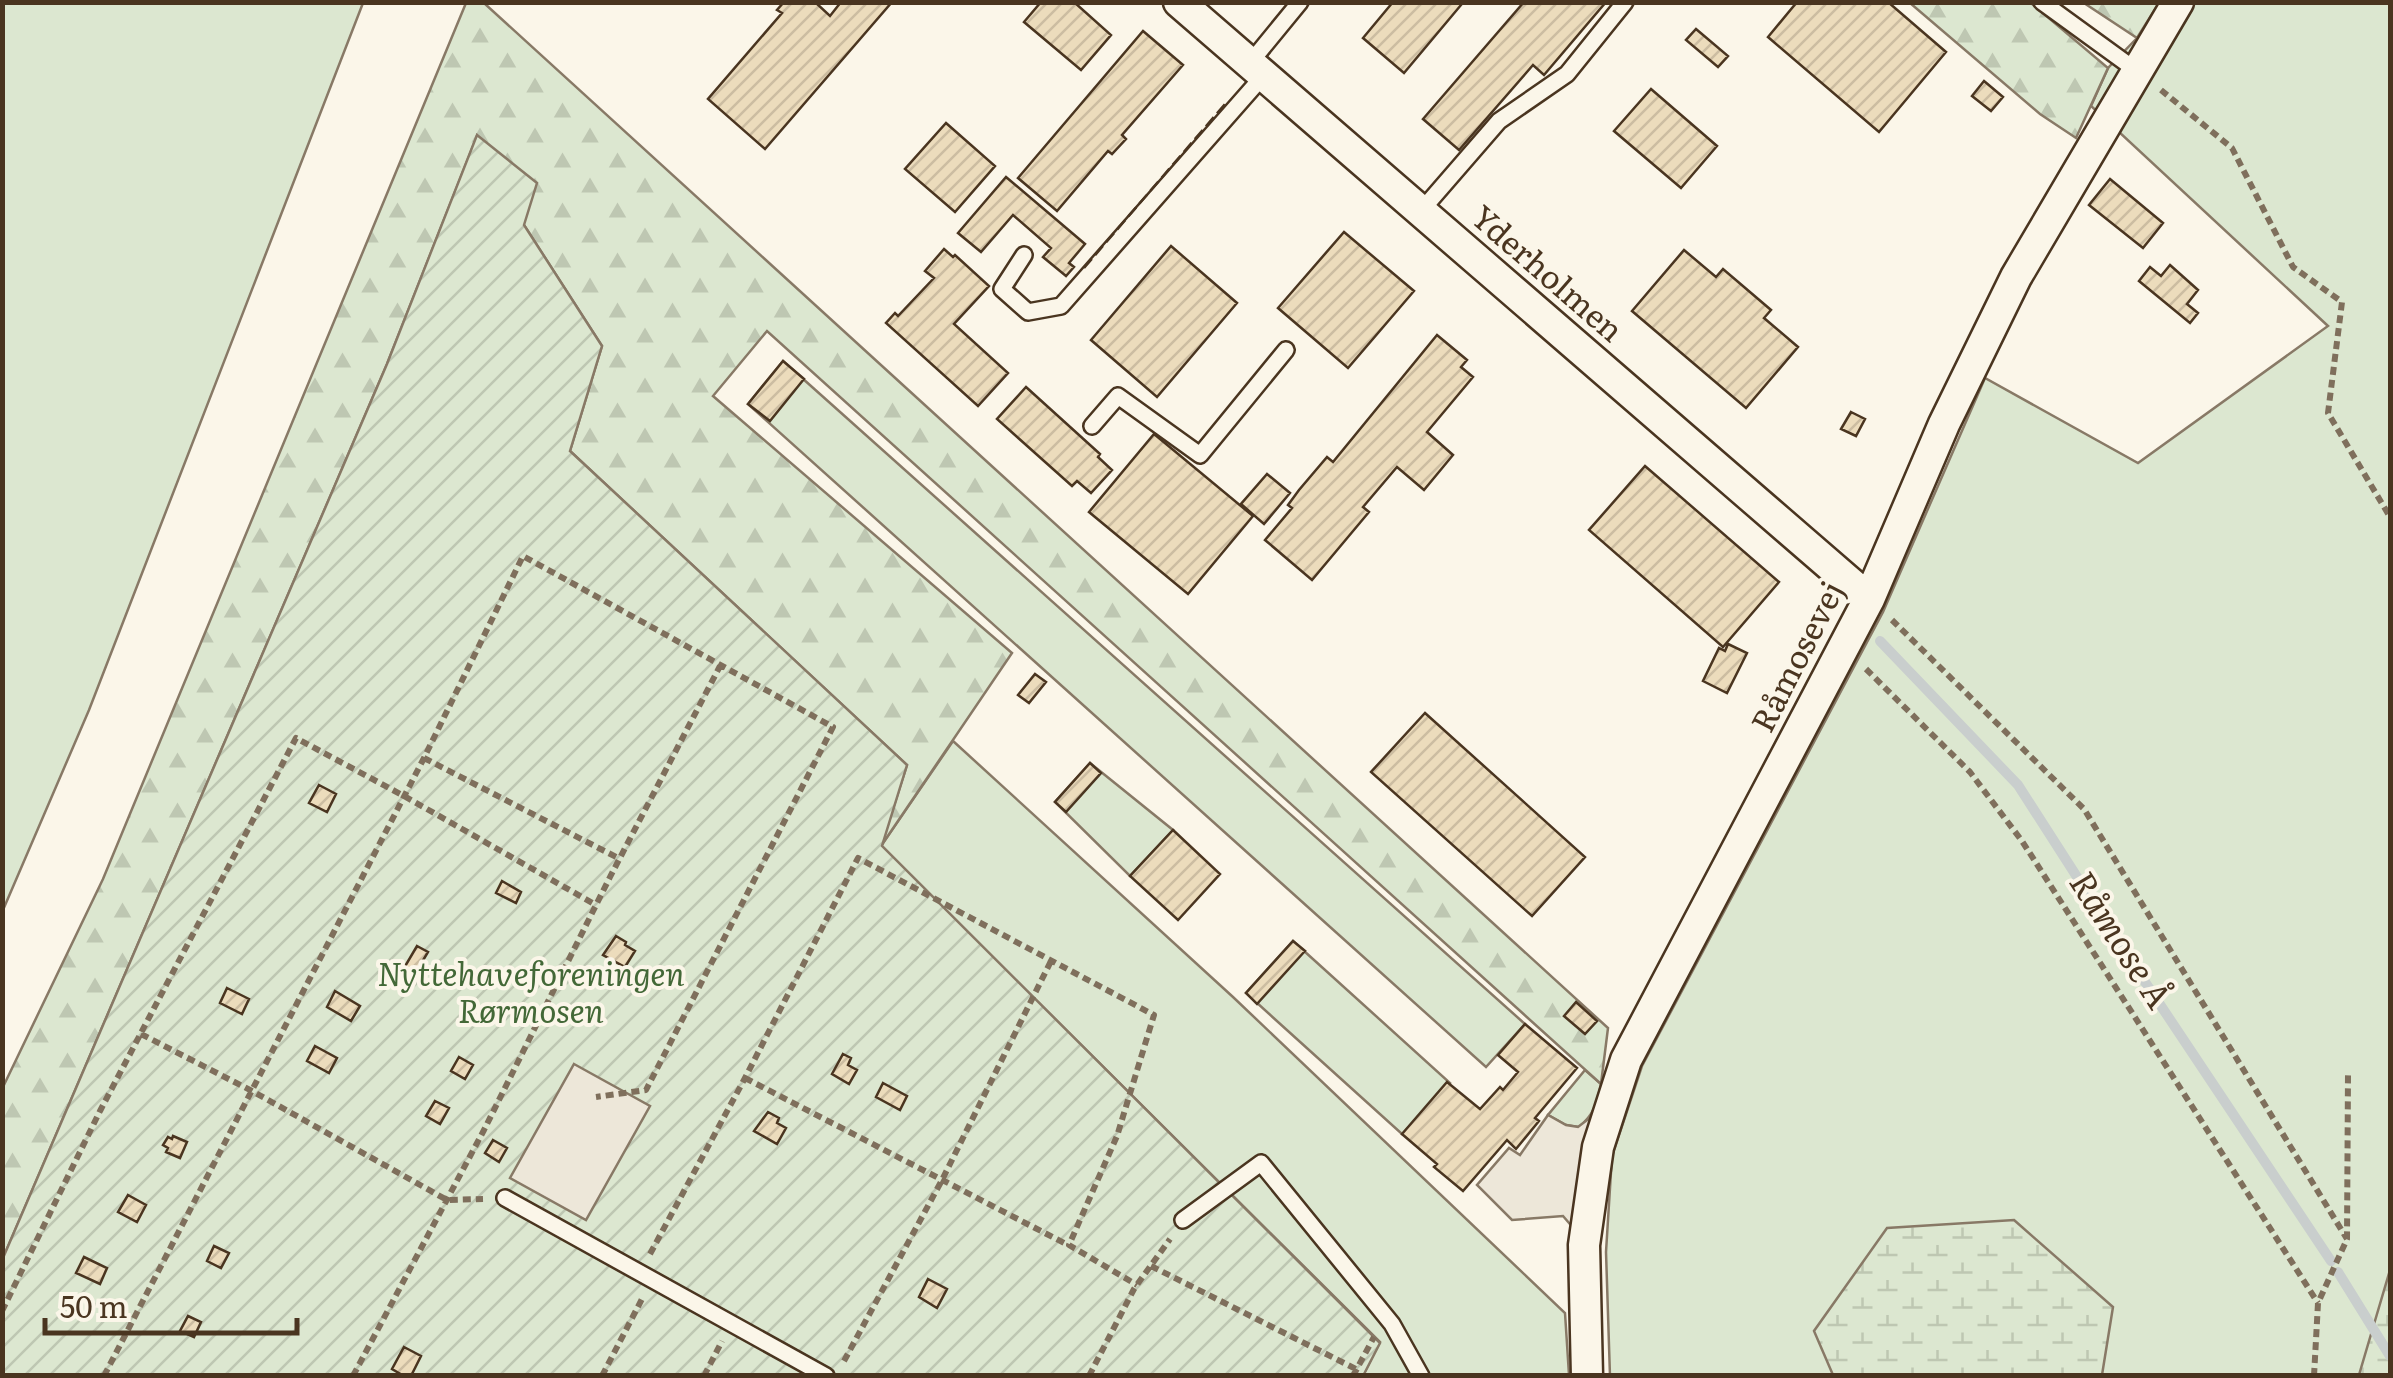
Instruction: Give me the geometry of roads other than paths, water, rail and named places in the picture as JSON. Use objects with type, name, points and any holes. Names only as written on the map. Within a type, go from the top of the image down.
[{"type":"street","name":"Yderholmen","points":[[1179,2],[1869,598]]},
{"type":"street","name":"Råmosevej","points":[[1586,1376],[1584,1246],[1598,1148],[1626,1060],[1869,598],[1944,424],[2016,278],[2178,2]]},
{"type":"lane","points":[[1024,255],[1002,289],[1028,312],[1061,306],[1257,69],[1300,2]]},
{"type":"lane","points":[[1421,210],[1499,121],[1567,74],[1625,2]]},
{"type":"lane","points":[[2042,2],[2137,71]]},
{"type":"lane","points":[[1092,426],[1118,396],[1200,456],[1286,350]]},
{"type":"lane","points":[[1182,1220],[1261,1163],[1386,1316],[1421,1376]]},
{"type":"lane","points":[[505,1198],[826,1376]]},
{"type":"waterway","name":"Råmose Å","points":[[1880,641],[2018,785],[2331,1261]]},
{"type":"waterway","name":"Råmose Å","points":[[2338,1272],[2390,1356]]},
{"type":"park label","name":"Nyttehaveforeningen Rørmosen","points":[[531,994]]}]
